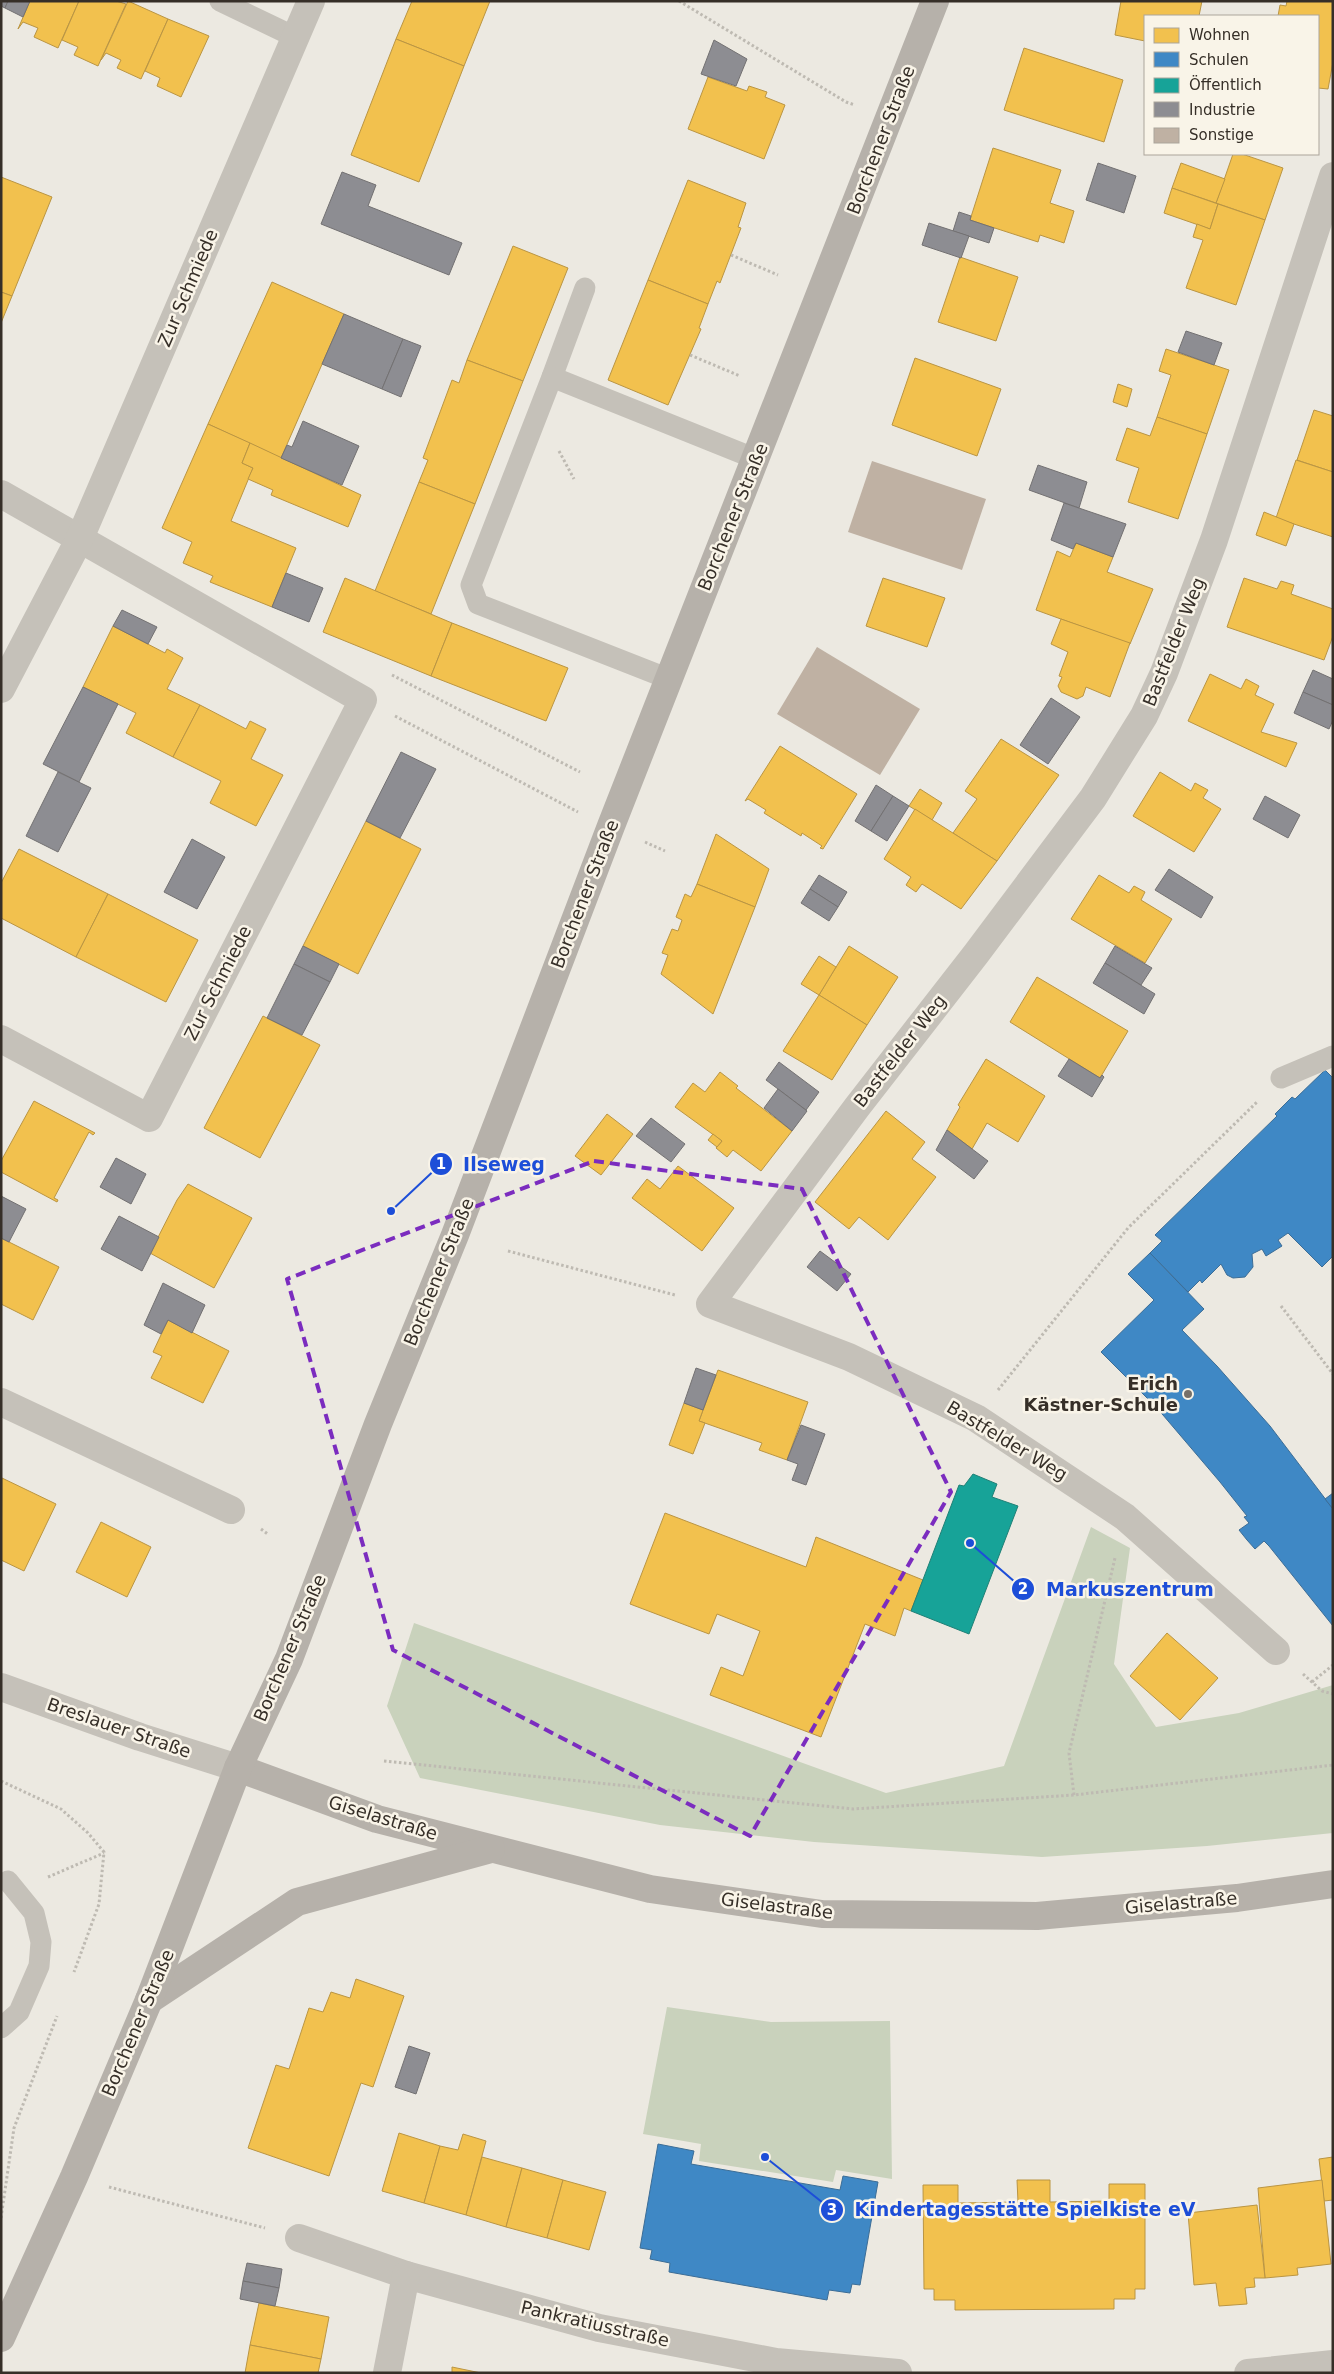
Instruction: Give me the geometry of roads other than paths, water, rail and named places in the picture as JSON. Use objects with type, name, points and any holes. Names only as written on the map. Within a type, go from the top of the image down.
[{"type":"main road","name":"Borchener Straße","points":[[1,2338],[74,2177],[149,2000],[238,1768],[289,1659],[374,1433],[455,1234],[669,679],[935,1]]},
{"type":"main road","name":"Giselastraße","points":[[238,1768],[377,1819],[650,1889],[822,1914],[1037,1916],[1237,1898],[1333,1884]]},
{"type":"main road","points":[[149,2000],[297,1902],[493,1849]]},
{"type":"street","name":"Zur Schmiede","points":[[1,689],[80,538],[297,38],[311,1]]},
{"type":"street","name":"Bastfelder Weg","points":[[1276,1651],[1125,1516],[976,1418],[849,1357],[710,1304],[856,1107],[976,954],[1093,798],[1144,716],[1164,673],[1214,540],[1333,176]]},
{"type":"street","points":[[1,494],[80,538]]},
{"type":"street","name":"Zur Schmiede","points":[[1,1039],[149,1118],[363,700],[80,538]]},
{"type":"street","points":[[1,1402],[231,1510]]},
{"type":"street","name":"Breslauer Straße","points":[[1,1687],[140,1737],[238,1768]]},
{"type":"street","name":"Pankratiusstraße","points":[[299,2238],[406,2275],[599,2328],[776,2362],[898,2373]]},
{"type":"street","points":[[386,2373],[406,2275]]},
{"type":"street","points":[[1248,2373],[1333,2364]]},
{"type":"lane","points":[[220,1],[297,38]]},
{"type":"lane","points":[[585,288],[470,585],[478,604],[669,679]]},
{"type":"lane","points":[[552,377],[756,459]]},
{"type":"lane","points":[[1280,1078],[1333,1056]]},
{"type":"lane","points":[[1,2028],[18,2012],[39,1966],[41,1942],[34,1913],[13,1886]]},
{"type":"place","name":"Ilseweg","points":[[391,1211]]},
{"type":"place","name":"Erich Kästner-Schule","points":[[1188,1394]]},
{"type":"place","name":"Markuszentrum","points":[[970,1543]]},
{"type":"place","name":"Kindertagesstätte Spielkiste eV","points":[[765,2157]]}]
